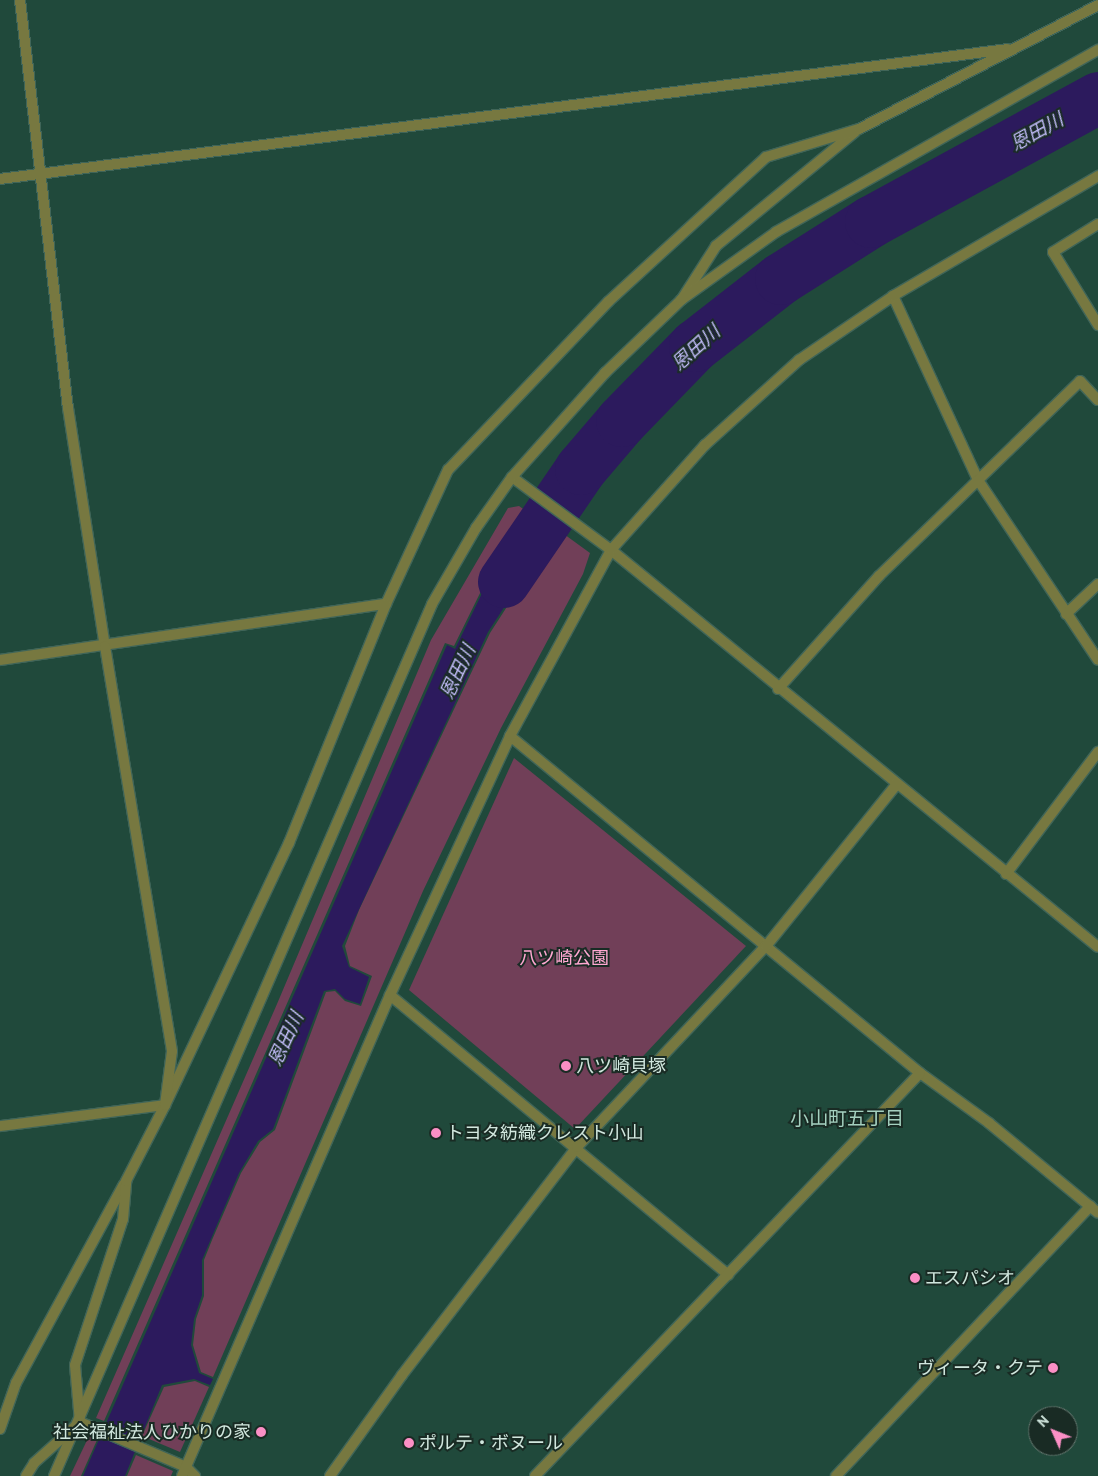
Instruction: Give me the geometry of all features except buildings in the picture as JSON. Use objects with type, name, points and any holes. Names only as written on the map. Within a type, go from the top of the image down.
[{"type":"street","points":[[20,0],[68,408],[172,1051],[166,1105]]},
{"type":"street","points":[[0,1430],[16,1383],[166,1105],[289,844],[386,604],[448,470],[609,300],[766,158],[859,129],[1008,49],[1098,5]]},
{"type":"street","points":[[0,179],[41,172],[1008,49]]},
{"type":"street","points":[[54,1476],[80,1422],[432,604],[476,528],[512,476],[605,373],[681,300],[776,232],[1098,50]]},
{"type":"street","points":[[681,300],[716,246],[859,129]]},
{"type":"street","points":[[184,1471],[390,995],[510,736],[611,550],[705,445],[799,360],[893,296],[1098,176]]},
{"type":"street","points":[[1098,224],[1053,252],[1098,325]]},
{"type":"street","points":[[893,296],[978,480],[1098,660]]},
{"type":"street","points":[[778,688],[879,576],[1080,381],[1098,400]]},
{"type":"street","points":[[512,476],[611,550],[1006,874],[1098,947]]},
{"type":"street","points":[[1066,614],[1098,584]]},
{"type":"street","points":[[0,660],[386,604]]},
{"type":"street","points":[[510,736],[767,945],[920,1073],[989,1123],[1094,1209],[836,1476]]},
{"type":"street","points":[[1006,874],[1098,752]]},
{"type":"street","points":[[330,1476],[402,1375],[577,1147],[767,945],[897,784]]},
{"type":"street","points":[[390,995],[577,1147],[728,1275]]},
{"type":"street","points":[[535,1476],[920,1073]]},
{"type":"street","points":[[0,1126],[166,1105]]},
{"type":"street","points":[[80,1422],[75,1365],[123,1219],[126,1181]]},
{"type":"street","points":[[80,1422],[195,1476]]},
{"type":"street","points":[[26,1476],[34,1463],[80,1422]]},
{"type":"green space","points":[[519,506],[529,513],[486,581],[454,646],[445,643],[104,1421],[96,1418],[277,1004],[431,640],[508,508]]},
{"type":"green space","points":[[557,529],[590,553],[583,574],[501,728],[423,891],[213,1377],[201,1372],[193,1345],[196,1319],[204,1296],[204,1260],[212,1240],[241,1173],[260,1142],[275,1130],[326,992],[335,991],[345,1001],[361,1006],[372,976],[350,966],[345,946],[359,910],[490,633]]},
{"type":"green space","name":"八ツ崎公園","points":[[514,758],[746,946],[575,1129],[409,990]]},
{"type":"green space","points":[[195,1381],[209,1387],[180,1452],[142,1436],[164,1387]]},
{"type":"green space","points":[[89,1436],[97,1440],[81,1476],[70,1476]]},
{"type":"green space","points":[[136,1455],[173,1471],[171,1476],[127,1476]]},
{"type":"water","points":[[530,514],[555,529],[488,632],[342,946],[349,967],[369,977],[360,1004],[345,999],[335,989],[324,991],[273,1129],[258,1141],[239,1173],[202,1260],[202,1295],[194,1319],[191,1345],[199,1373],[213,1379],[210,1385],[194,1379],[162,1385],[125,1476],[83,1476],[447,645],[455,649],[488,581]]},
{"type":"waterway","name":"恩田川","points":[[504,582],[581,469],[622,421],[695,346],[781,279],[871,222],[1098,98]]},
{"type":"place","name":"八ツ崎貝塚","points":[[566,1066]]},
{"type":"place","name":"トヨタ紡織クレスト小山","points":[[436,1133]]},
{"type":"place","name":"エスパシオ","points":[[915,1278]]},
{"type":"place","name":"ヴィータ・クテ","points":[[1053,1368]]},
{"type":"place","name":"社会福祉法人ひかりの家","points":[[261,1432]]},
{"type":"place","name":"ポルテ・ボヌール","points":[[409,1443]]},
{"type":"district","name":"小山町五丁目","points":[[847,1119]]}]
